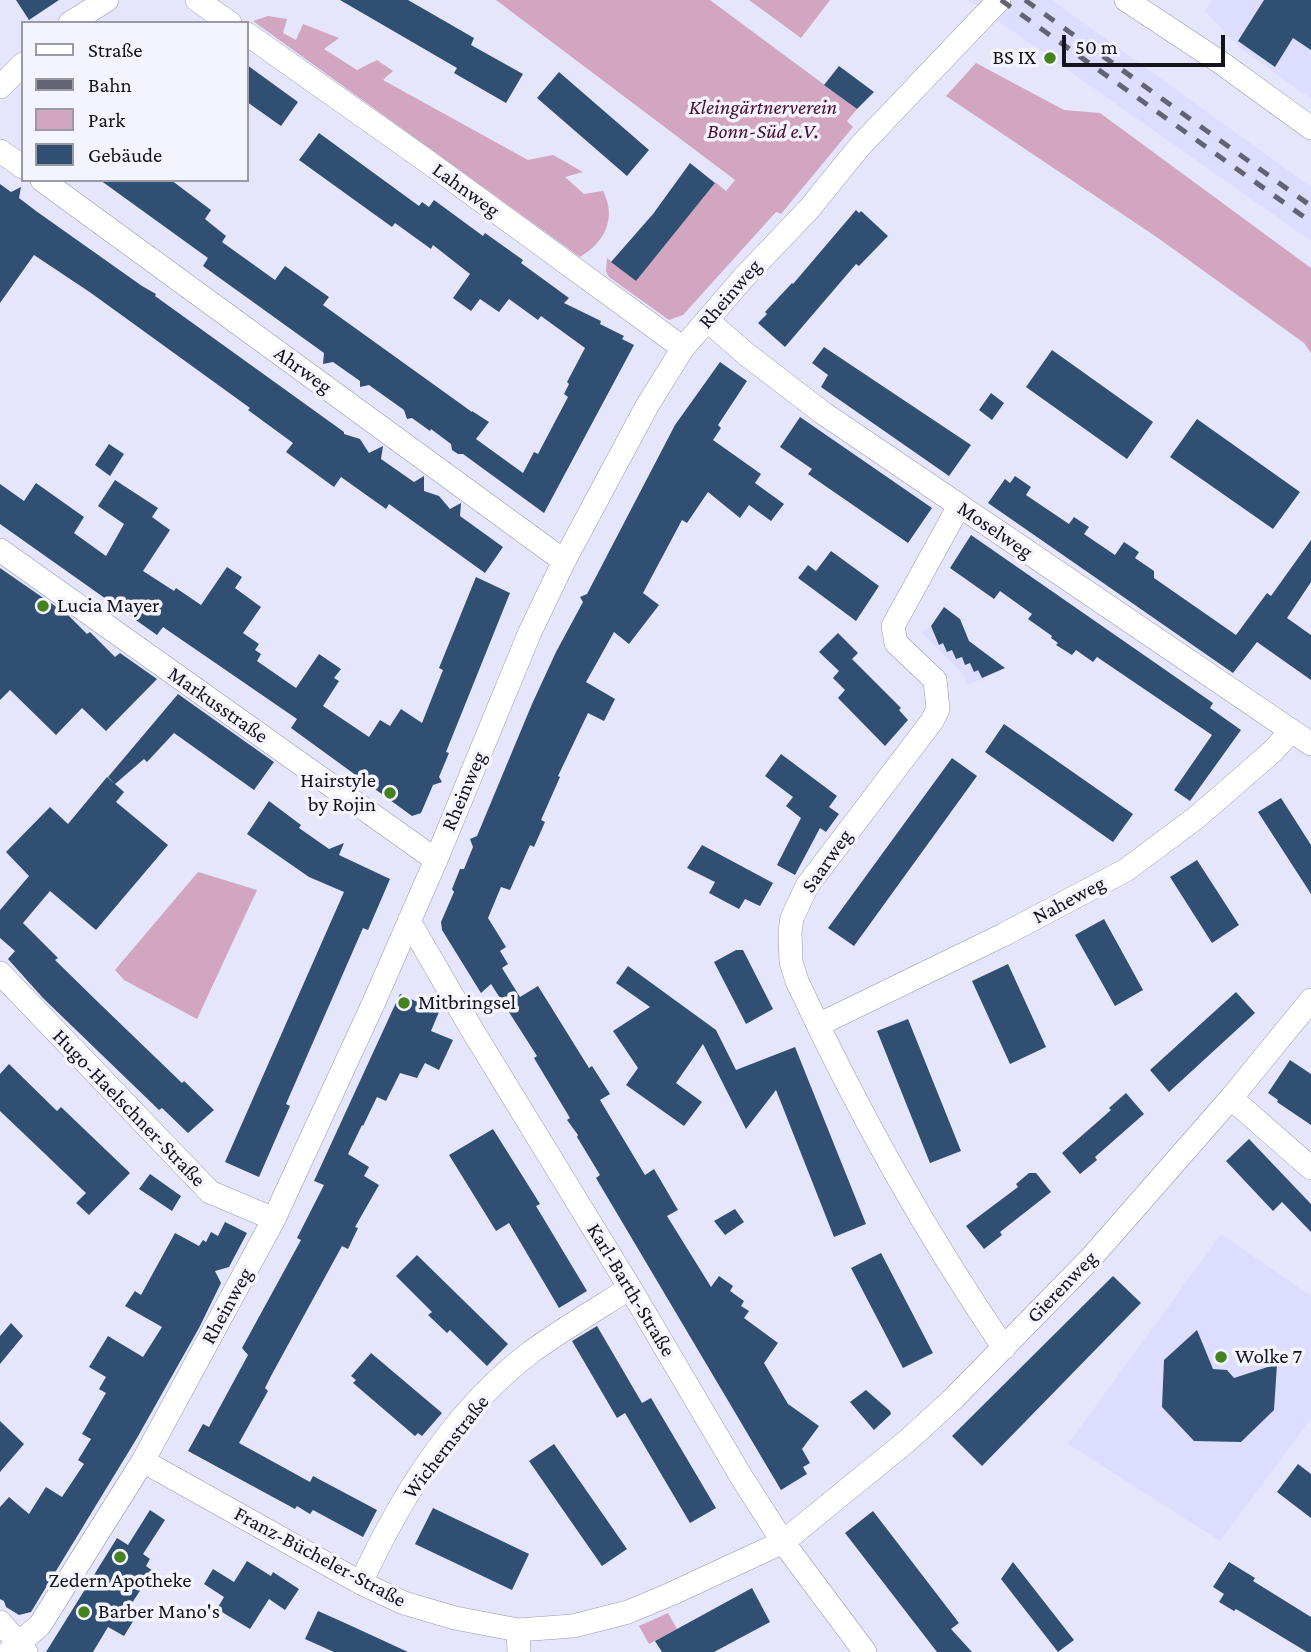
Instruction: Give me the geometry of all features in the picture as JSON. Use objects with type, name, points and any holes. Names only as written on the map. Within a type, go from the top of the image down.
[{"type":"street","points":[[74,21],[107,0]]},
{"type":"street","points":[[197,0],[227,21]]},
{"type":"street","name":"Rheinweg","points":[[18,1650],[40,1625],[143,1461],[274,1219],[436,860],[530,632],[564,561],[647,406],[683,348],[745,276],[809,209],[860,146],[999,0]]},
{"type":"street","points":[[1126,0],[1220,62],[1311,128]]},
{"type":"street","name":"Lahnweg","points":[[248,35],[683,348]]},
{"type":"street","points":[[0,88],[21,66]]},
{"type":"street","points":[[0,151],[21,166]]},
{"type":"street","name":"Ahrweg","points":[[45,182],[564,561]]},
{"type":"street","name":"Moselweg","points":[[707,320],[823,413],[1291,731]]},
{"type":"street","name":"Saarweg","points":[[959,506],[892,626],[896,643],[935,680],[938,709],[932,721],[807,886],[792,918],[791,962],[817,1025],[867,1120],[1004,1348]]},
{"type":"street","name":"Markusstraße","points":[[0,550],[436,860]]},
{"type":"street","points":[[1291,731],[1311,744]]},
{"type":"street","name":"Naheweg","points":[[817,1025],[1003,936],[1126,870],[1197,817],[1273,751],[1291,731]]},
{"type":"street","name":"Karl-Barth-Straße","points":[[409,921],[742,1478],[783,1542],[865,1652]]},
{"type":"street","name":"Hugo-Haelschner-Straße","points":[[0,974],[210,1192],[274,1219]]},
{"type":"street","name":"Gierenweg","points":[[783,1542],[907,1441],[1004,1348],[1090,1259],[1231,1098],[1311,1000]]},
{"type":"street","points":[[1231,1098],[1311,1168]]},
{"type":"street","name":"Wichernstraße","points":[[361,1583],[403,1502],[433,1456],[479,1400],[529,1354],[630,1288]]},
{"type":"street","name":"Franz-Bücheler-Straße","points":[[143,1461],[361,1583],[404,1603],[519,1641],[628,1612],[783,1542]]},
{"type":"street","points":[[0,1622],[18,1650]]},
{"type":"shaded area","points":[[968,0],[1052,0],[1311,187],[1311,241]]},
{"type":"shaded area","points":[[1212,0],[1311,0],[1311,99],[1241,49],[1205,11]]},
{"type":"shaded area","points":[[944,621],[1003,667],[1000,671],[968,685],[963,674],[921,632]]},
{"type":"shaded area","name":"Wolke 7","points":[[1221,1234],[1311,1296],[1311,1419],[1220,1541],[1068,1444]]},
{"type":"green space","name":"Kleingärtnerverein Bonn-Süd e.V.","points":[[496,0],[710,0],[857,109],[847,121],[853,127],[781,214],[776,212],[683,315],[669,320],[609,277],[606,271],[607,258],[636,281],[715,182],[726,191],[735,180]]},
{"type":"green space","name":"Kleingärtnerverein Bonn-Süd e.V.","points":[[749,0],[830,0],[801,38]]},
{"type":"green space","points":[[268,16],[287,19],[283,33],[296,40],[303,24],[339,38],[324,49],[357,70],[377,60],[393,71],[383,80],[528,160],[553,155],[583,172],[565,177],[584,194],[603,191],[609,211],[602,237],[580,257],[253,21]]},
{"type":"green space","points":[[976,63],[1064,110],[1100,113],[1311,268],[1311,353],[1304,343],[1158,238],[946,96]]},
{"type":"green space","points":[[198,872],[257,890],[197,1019],[124,980],[115,970]]},
{"type":"green space","points":[[668,1613],[677,1629],[649,1644],[639,1626]]},
{"type":"building","points":[[16,0],[59,0],[29,20]]},
{"type":"building","points":[[340,0],[408,0],[474,38],[471,45],[523,74],[506,103],[454,73],[457,68]]},
{"type":"building","points":[[1264,0],[1311,0],[1311,50],[1293,38],[1275,67],[1238,41]]},
{"type":"building","points":[[248,66],[298,102],[281,126],[248,103]]},
{"type":"building","points":[[839,66],[874,92],[857,109],[824,85]]},
{"type":"building","points":[[559,72],[649,150],[627,176],[537,98]]},
{"type":"building","points":[[319,133],[419,206],[422,202],[429,207],[434,200],[483,236],[485,233],[569,298],[564,303],[601,321],[600,324],[624,336],[622,339],[634,345],[544,513],[463,454],[452,450],[451,444],[431,429],[430,431],[412,418],[407,419],[404,410],[369,385],[360,387],[360,381],[333,362],[323,364],[324,353],[203,266],[208,258],[103,182],[174,182],[211,210],[205,219],[226,236],[222,242],[275,280],[285,266],[329,297],[323,305],[489,422],[476,439],[523,473],[534,452],[538,454],[568,397],[564,394],[569,384],[567,382],[585,348],[541,316],[538,320],[509,299],[499,312],[480,299],[471,311],[453,298],[470,274],[433,245],[431,249],[395,223],[392,227],[299,160]]},
{"type":"building","points":[[690,163],[715,183],[636,281],[611,262],[653,214]]},
{"type":"building","points":[[0,184],[11,192],[21,187],[19,198],[36,211],[156,294],[155,296],[344,434],[360,439],[369,453],[383,446],[381,459],[414,482],[424,476],[424,491],[439,496],[450,509],[461,503],[460,516],[503,547],[485,573],[389,504],[386,509],[341,477],[334,487],[286,452],[293,443],[248,410],[250,408],[34,255],[0,303]]},
{"type":"building","points":[[856,210],[859,213],[861,211],[888,236],[859,266],[856,264],[785,347],[758,323]]},
{"type":"building","points":[[824,347],[971,445],[949,476],[821,387],[828,375],[812,363]]},
{"type":"building","points":[[1052,350],[1153,422],[1127,459],[1026,387]]},
{"type":"building","points":[[720,362],[747,381],[718,425],[721,428],[713,440],[761,474],[755,483],[784,504],[771,521],[749,505],[740,518],[708,492],[687,523],[682,520],[643,593],[659,605],[629,644],[614,632],[586,682],[615,699],[604,721],[588,713],[558,776],[560,777],[541,820],[545,822],[534,847],[530,845],[510,890],[501,887],[488,918],[506,947],[500,951],[508,964],[502,968],[520,997],[538,986],[589,1068],[592,1066],[610,1094],[600,1100],[645,1175],[654,1169],[678,1210],[667,1216],[711,1287],[719,1276],[733,1286],[730,1291],[744,1301],[741,1306],[749,1311],[744,1318],[778,1343],[764,1363],[788,1404],[819,1426],[802,1449],[810,1463],[803,1467],[807,1474],[781,1490],[596,1178],[600,1175],[534,1058],[537,1056],[491,984],[481,993],[442,930],[441,922],[454,892],[452,889],[460,869],[464,869],[473,847],[470,839],[477,836],[532,704],[583,602],[580,597],[587,594],[675,425]]},
{"type":"building","points":[[991,393],[1004,403],[992,420],[979,410]]},
{"type":"building","points":[[800,417],[932,508],[908,543],[808,474],[812,469],[780,447]]},
{"type":"building","points":[[1197,419],[1300,492],[1273,529],[1170,457]]},
{"type":"building","points":[[109,444],[124,454],[110,476],[95,465]]},
{"type":"building","points":[[1015,476],[1031,487],[1026,495],[1069,524],[1074,517],[1089,527],[1084,534],[1115,555],[1124,542],[1139,552],[1135,558],[1154,571],[1154,578],[1236,635],[1267,593],[1271,596],[1311,540],[1311,582],[1287,618],[1311,635],[1311,680],[1257,642],[1233,673],[988,503],[1005,479],[1010,483]]},
{"type":"building","points":[[115,480],[158,508],[152,517],[170,530],[143,571],[201,605],[227,567],[242,577],[235,588],[261,607],[243,633],[259,644],[255,650],[261,654],[257,661],[296,688],[319,654],[341,669],[334,678],[339,681],[323,706],[369,737],[380,720],[390,726],[401,709],[422,723],[443,670],[439,668],[476,577],[510,593],[446,752],[449,753],[439,777],[442,782],[433,785],[421,813],[412,816],[291,728],[297,719],[163,627],[157,635],[0,524],[0,484],[24,501],[36,483],[84,517],[74,533],[106,556],[124,524],[98,506]]},
{"type":"building","points":[[971,535],[1213,703],[1210,708],[1241,730],[1190,801],[1174,790],[1212,735],[1097,657],[1093,662],[1076,650],[1072,655],[1056,645],[1058,643],[1052,636],[1028,619],[1032,614],[1000,591],[994,599],[950,568]]},
{"type":"building","points":[[831,551],[879,586],[856,621],[798,578],[808,565],[816,571]]},
{"type":"building","points":[[0,568],[68,615],[87,634],[90,632],[115,657],[120,653],[157,679],[106,731],[82,708],[56,735],[10,690],[0,700]]},
{"type":"building","points":[[944,607],[960,619],[969,641],[1005,668],[982,678],[978,670],[974,672],[970,663],[965,665],[962,657],[956,659],[952,650],[947,652],[943,643],[939,645],[931,626]]},
{"type":"building","points":[[838,633],[858,653],[852,659],[901,708],[899,710],[908,720],[885,746],[838,698],[845,690],[833,678],[839,671],[819,652]]},
{"type":"building","points":[[178,694],[274,762],[254,790],[174,733],[147,762],[144,759],[115,784],[108,777]]},
{"type":"building","points":[[1004,724],[1133,814],[1113,842],[985,752]]},
{"type":"building","points":[[781,754],[837,796],[829,807],[839,814],[826,832],[820,828],[795,875],[777,865],[801,818],[786,806],[793,797],[765,776]]},
{"type":"building","points":[[952,758],[977,776],[854,946],[828,928]]},
{"type":"building","points":[[107,777],[124,792],[116,802],[168,845],[96,930],[50,891],[23,923],[58,958],[55,960],[182,1083],[184,1081],[214,1110],[188,1133],[162,1108],[159,1110],[43,998],[8,959],[15,951],[0,938],[0,910],[29,876],[6,852],[50,807],[68,824]]},
{"type":"building","points":[[1281,798],[1311,845],[1311,894],[1258,812]]},
{"type":"building","points":[[269,801],[301,825],[299,828],[329,849],[344,843],[339,855],[390,879],[368,930],[363,928],[286,1104],[290,1106],[259,1177],[225,1162],[344,892],[309,877],[247,834]]},
{"type":"building","points":[[702,845],[773,883],[760,906],[745,899],[739,909],[709,893],[715,882],[687,868]]},
{"type":"building","points":[[1197,860],[1239,925],[1212,943],[1170,877]]},
{"type":"building","points":[[1104,919],[1143,990],[1115,1006],[1075,935]]},
{"type":"building","points":[[736,950],[743,950],[773,1009],[746,1024],[714,962]]},
{"type":"building","points":[[1008,964],[1046,1047],[1010,1064],[972,981]]},
{"type":"building","points":[[628,966],[716,1030],[736,1070],[795,1047],[866,1224],[834,1237],[776,1090],[746,1129],[703,1044],[676,1083],[702,1102],[684,1126],[626,1085],[638,1068],[613,1031],[650,1007],[616,983]]},
{"type":"building","points":[[1236,992],[1255,1013],[1169,1092],[1150,1070]]},
{"type":"building","points":[[400,994],[439,1012],[431,1031],[453,1040],[439,1070],[425,1063],[417,1078],[400,1073],[386,1101],[377,1097],[362,1125],[348,1154],[369,1167],[364,1176],[379,1185],[355,1227],[358,1228],[348,1249],[342,1246],[271,1376],[265,1388],[268,1391],[239,1443],[310,1482],[313,1476],[377,1510],[363,1537],[313,1510],[310,1514],[297,1506],[295,1509],[188,1451],[203,1424],[209,1427],[248,1355],[242,1348],[301,1240],[297,1238],[324,1185],[314,1181]]},
{"type":"building","points":[[908,1019],[961,1151],[930,1163],[877,1031]]},
{"type":"building","points":[[1290,1060],[1311,1074],[1311,1125],[1268,1093]]},
{"type":"building","points":[[9,1064],[57,1111],[61,1107],[130,1173],[89,1215],[76,1203],[86,1193],[0,1111],[0,1074]]},
{"type":"building","points":[[1126,1093],[1144,1114],[1095,1157],[1097,1160],[1080,1174],[1062,1153],[1111,1110],[1109,1108]]},
{"type":"building","points":[[493,1129],[540,1204],[536,1206],[587,1291],[559,1308],[509,1223],[496,1231],[449,1155]]},
{"type":"building","points":[[1249,1139],[1311,1204],[1311,1232],[1282,1202],[1273,1211],[1226,1161]]},
{"type":"building","points":[[1029,1173],[1036,1173],[1051,1192],[1000,1232],[1002,1235],[984,1249],[966,1226],[1018,1187],[1016,1184]]},
{"type":"building","points":[[150,1174],[181,1196],[172,1211],[139,1189]]},
{"type":"building","points":[[735,1209],[744,1222],[725,1235],[714,1221]]},
{"type":"building","points":[[225,1222],[247,1233],[229,1267],[215,1271],[221,1283],[199,1328],[137,1438],[31,1612],[19,1615],[6,1607],[0,1599],[0,1507],[9,1497],[29,1514],[46,1487],[62,1497],[84,1464],[78,1460],[91,1439],[82,1434],[106,1393],[99,1389],[106,1377],[89,1367],[108,1336],[143,1357],[162,1327],[125,1306],[135,1291],[141,1295],[175,1233],[199,1246],[203,1240],[206,1242],[211,1232],[218,1236]]},
{"type":"building","points":[[881,1253],[933,1353],[903,1368],[851,1268]]},
{"type":"building","points":[[417,1255],[508,1344],[487,1366],[450,1330],[447,1333],[428,1315],[432,1312],[396,1276]]},
{"type":"building","points":[[1113,1276],[1141,1303],[982,1466],[952,1436]]},
{"type":"building","points":[[11,1323],[23,1336],[0,1364],[0,1336]]},
{"type":"building","points":[[597,1326],[642,1403],[651,1398],[716,1508],[690,1523],[625,1413],[617,1418],[572,1341]]},
{"type":"building","points":[[1197,1330],[1213,1369],[1227,1370],[1234,1378],[1277,1364],[1274,1410],[1241,1442],[1194,1441],[1162,1407],[1164,1360]]},
{"type":"building","points":[[371,1353],[442,1413],[422,1436],[418,1433],[415,1436],[353,1383],[356,1380],[351,1376]]},
{"type":"building","points":[[866,1390],[891,1414],[874,1430],[850,1402]]},
{"type":"building","points":[[0,1421],[24,1444],[0,1472]]},
{"type":"building","points":[[554,1444],[627,1549],[602,1566],[529,1461]]},
{"type":"building","points":[[1298,1464],[1311,1474],[1311,1518],[1277,1492]]},
{"type":"building","points":[[433,1508],[529,1554],[512,1590],[415,1544]]},
{"type":"building","points":[[150,1510],[165,1520],[143,1554],[150,1559],[146,1566],[153,1571],[128,1609],[137,1615],[124,1636],[108,1627],[93,1652],[46,1652],[117,1538],[128,1545]]},
{"type":"building","points":[[873,1511],[959,1623],[951,1629],[972,1652],[937,1652],[845,1533]]},
{"type":"building","points":[[247,1561],[271,1576],[273,1572],[299,1589],[285,1610],[269,1599],[250,1629],[217,1609],[224,1597],[204,1584],[213,1569],[234,1582]]},
{"type":"building","points":[[1013,1562],[1074,1640],[1058,1652],[1001,1579]]},
{"type":"building","points":[[1229,1562],[1255,1578],[1253,1581],[1311,1617],[1311,1652],[1219,1602],[1224,1594],[1213,1587]]},
{"type":"building","points":[[752,1588],[770,1622],[714,1652],[662,1652],[655,1641]]},
{"type":"building","points":[[318,1611],[408,1652],[334,1652],[305,1639]]},
{"type":"railway","points":[[1001,0],[1311,222]]},
{"type":"railway","points":[[1025,0],[1311,206]]},
{"type":"place","name":"BS IX","points":[[1050,58]]},
{"type":"place","name":"Lucia Mayer","points":[[43,606]]},
{"type":"place","name":"Hairstyle by Rojin","points":[[390,793]]},
{"type":"place","name":"Mitbringsel","points":[[404,1003]]},
{"type":"place","name":"Wolke 7","points":[[1221,1357]]},
{"type":"place","name":"Zedern Apotheke","points":[[120,1557]]},
{"type":"place","name":"Barber Mano's","points":[[84,1612]]}]
